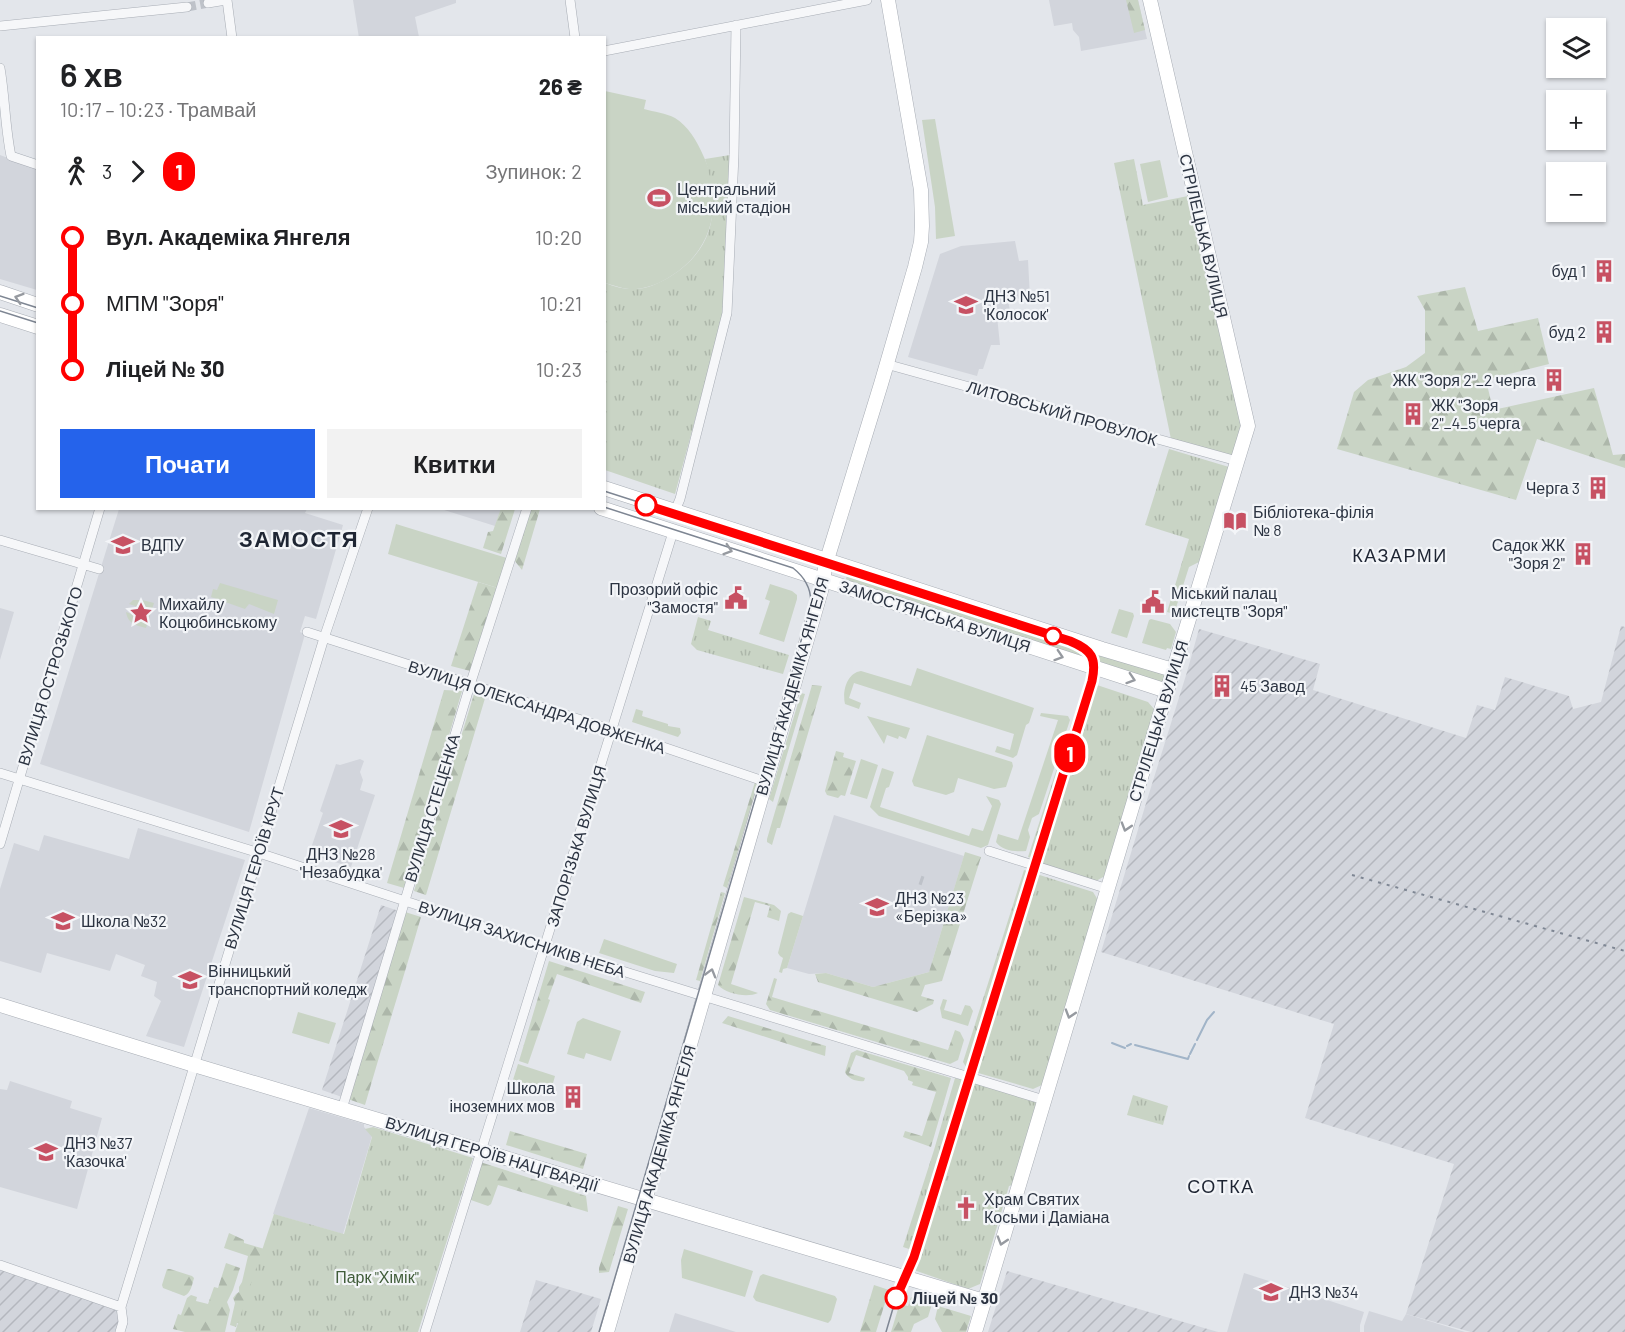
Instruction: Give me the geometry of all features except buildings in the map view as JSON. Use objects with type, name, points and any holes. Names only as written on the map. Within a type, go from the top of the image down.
[{"type":"main road","name":"ВУЛИЦЯ АКАДЕМІКА ЯНГЕЛЯ","points":[[607,1332],[824,580],[827,560],[841,520],[915,267],[922,226],[921,190],[888,0]]},
{"type":"main road","name":"СТРІЛЕЦЬКА ВУЛИЦЯ","points":[[975,1332],[1248,426],[1150,0]]},
{"type":"main road","points":[[0,292],[36,304]]},
{"type":"main road","points":[[0,315],[36,326]]},
{"type":"main road","name":"ЗАМОСТЯНСЬКА ВУЛИЦЯ","points":[[606,489],[1173,670]]},
{"type":"main road","name":"ЗАМОСТЯНСЬКА ВУЛИЦЯ","points":[[606,510],[1167,691]]},
{"type":"main road","name":"ВУЛИЦЯ ГЕРОЇВ НАЦГВАРДІЇ","points":[[0,1005],[984,1301]]},
{"type":"street","points":[[208,3],[226,0],[232,36]]},
{"type":"street","points":[[570,0],[575,36]]},
{"type":"street","points":[[606,51],[867,0]]},
{"type":"street","points":[[0,26],[187,7]]},
{"type":"street","points":[[675,511],[727,313],[734,155],[736,25]]},
{"type":"street","points":[[0,68],[5,94],[6,131],[11,156],[36,164]]},
{"type":"street","name":"ЛИТОВСЬКИЙ ПРОВУЛОК","points":[[886,364],[1237,461]]},
{"type":"street","name":"ВУЛИЦЯ ОСТРОЗЬКОГО","points":[[0,844],[99,510]]},
{"type":"street","name":"ВУЛИЦЯ ГЕРОЇВ КРУТ","points":[[120,1332],[123,1322],[121,1307],[324,638],[367,510]]},
{"type":"street","name":"ВУЛИЦЯ СТЕЦЕНКА","points":[[342,1109],[470,685],[526,510]]},
{"type":"street","name":"ЗАПОРІЗЬКА ВУЛИЦЯ","points":[[425,1332],[673,532]]},
{"type":"street","points":[[0,540],[99,569]]},
{"type":"street","name":"ВУЛИЦЯ ОЛЕКСАНДРА ДОВЖЕНКА","points":[[307,632],[766,782]]},
{"type":"street","name":"ВУЛИЦЯ ЗАХИСНИКІВ НЕБА","points":[[0,773],[259,853],[545,947],[1044,1100]]},
{"type":"street","points":[[990,851],[1108,889]]},
{"type":"street","points":[[0,1265],[121,1307]]},
{"type":"shaded area","points":[[353,0],[456,0],[456,3],[415,17],[419,36],[359,36]]},
{"type":"shaded area","points":[[1049,0],[1138,0],[1147,39],[1081,51],[1079,37],[1073,30],[1072,23],[1054,26]]},
{"type":"shaded area","points":[[0,155],[36,169],[36,290],[0,279]]},
{"type":"shaded area","name":"ДНЗ №51 'Колосок'","points":[[1015,241],[1019,261],[1028,260],[1030,298],[1008,299],[1010,312],[997,316],[1000,345],[991,345],[983,369],[979,369],[977,376],[908,357],[940,254],[961,246]]},
{"type":"shaded area","points":[[119,510],[306,510],[305,513],[343,525],[316,619],[305,616],[300,632],[305,634],[249,832],[40,764]]},
{"type":"shaded area","points":[[444,510],[501,510],[495,526]]},
{"type":"shaded area","points":[[0,608],[14,612],[0,660]]},
{"type":"shaded area","points":[[1621,626],[1625,627],[1625,1332],[1471,1332],[1406,1314],[1454,1164],[1305,1118],[1334,1024],[1101,952],[1199,629],[1320,664],[1313,690],[1466,738],[1477,705],[1495,710],[1505,677],[1569,696],[1573,709],[1601,702]]},
{"type":"shaded area","name":"ДНЗ №28 'Незабудка'","points":[[360,759],[364,761],[360,772],[363,780],[360,790],[375,795],[351,867],[309,854],[323,813],[320,811],[336,764]]},
{"type":"shaded area","name":"ДНЗ №23 «Берізка»","points":[[834,815],[964,856],[929,972],[873,987],[826,973],[809,974],[787,968]]},
{"type":"shaded area","points":[[138,828],[245,860],[184,1047],[146,1036],[161,1001],[154,996],[157,982],[141,976],[145,965],[116,954],[110,971],[47,953],[41,973],[0,961],[0,889],[14,843],[39,851],[44,835],[129,859]]},
{"type":"shaded area","points":[[381,905],[399,911],[342,1097],[322,1090]]},
{"type":"shaded area","name":"ДНЗ №37 'Казочка'","points":[[10,1081],[72,1101],[70,1108],[102,1118],[77,1209],[0,1187],[0,1089],[7,1090]]},
{"type":"shaded area","points":[[309,1108],[364,1124],[372,1136],[343,1234],[273,1214]]},
{"type":"shaded area","points":[[0,1268],[118,1311],[120,1321],[117,1332],[0,1332]]},
{"type":"shaded area","points":[[1007,1271],[1218,1332],[988,1332]]},
{"type":"shaded area","name":"ДНЗ №34","points":[[1244,1273],[1364,1312],[1360,1332],[1227,1332]]},
{"type":"shaded area","points":[[536,1280],[601,1299],[591,1332],[520,1332]]},
{"type":"shaded area","points":[[1369,1311],[1402,1321],[1406,1314],[1465,1332],[1364,1332]]},
{"type":"shaded area","points":[[675,1313],[736,1332],[669,1332]]},
{"type":"green space","points":[[1126,0],[1138,0],[1145,30],[1134,33]]},
{"type":"green space","name":"Центральний міський стадіон","points":[[606,91],[646,100],[644,109],[671,116],[680,121],[692,134],[701,150],[713,189],[711,222],[706,238],[686,265],[667,279],[654,285],[624,288],[606,283]]},
{"type":"green space","points":[[935,119],[955,236],[936,239],[935,207],[922,120]]},
{"type":"green space","points":[[730,155],[724,312],[675,494],[606,470],[606,283],[637,289],[652,286],[686,265],[697,253],[705,239],[713,209],[710,176],[705,159]]},
{"type":"green space","points":[[1134,159],[1143,205],[1188,196],[1241,426],[1233,456],[1171,439],[1114,163]]},
{"type":"green space","points":[[1160,160],[1168,197],[1148,202],[1140,164]]},
{"type":"green space","points":[[1465,287],[1478,331],[1538,318],[1549,364],[1486,380],[1493,410],[1594,388],[1613,455],[1625,454],[1625,468],[1537,439],[1516,500],[1337,449],[1354,392],[1368,380],[1406,367],[1425,353],[1425,310],[1417,296]]},
{"type":"green space","points":[[1169,449],[1229,467],[1199,562],[1189,567],[1174,614],[1167,612],[1189,539],[1145,525]]},
{"type":"green space","points":[[500,510],[515,510],[501,554],[483,548],[488,532],[493,531]]},
{"type":"green space","points":[[530,510],[540,510],[522,570],[514,560]]},
{"type":"green space","points":[[396,524],[510,559],[501,589],[388,554]]},
{"type":"green space","points":[[848,572],[1077,647],[1085,652],[1091,661],[845,582]]},
{"type":"green space","points":[[478,582],[501,589],[474,672],[451,666]]},
{"type":"green space","points":[[220,583],[278,600],[274,614],[249,604],[245,609],[211,597],[213,589],[217,590]]},
{"type":"green space","points":[[770,584],[792,591],[797,595],[784,642],[759,634],[770,601],[765,599]]},
{"type":"green space","points":[[133,600],[154,603],[146,628],[133,623],[127,616],[126,612],[142,618],[146,614],[144,609],[129,604]]},
{"type":"green space","points":[[1119,609],[1133,613],[1134,616],[1127,638],[1111,633]]},
{"type":"green space","points":[[698,617],[711,621],[708,630],[789,655],[783,674],[697,650],[691,644]]},
{"type":"green space","points":[[1151,619],[1170,624],[1176,632],[1171,649],[1166,650],[1142,643]]},
{"type":"green space","points":[[1092,651],[1166,674],[1163,682],[1159,682],[1098,663]]},
{"type":"green space","points":[[917,668],[1034,708],[1017,755],[1013,758],[995,752],[997,746],[1010,750],[1014,734],[854,683],[849,698],[861,703],[859,709],[845,704],[844,694],[847,683],[856,672],[861,671],[911,686]]},
{"type":"green space","points":[[812,685],[822,686],[780,828],[777,828],[772,845],[767,842],[767,839]]},
{"type":"green space","points":[[1097,685],[1148,702],[1154,709],[1105,876],[1096,881],[1037,863],[1038,860],[1028,857],[1073,719],[1085,720]]},
{"type":"green space","points":[[444,690],[462,691],[404,888],[387,883]]},
{"type":"green space","points":[[801,693],[805,694],[773,802],[769,799]]},
{"type":"green space","points":[[474,694],[486,695],[426,895],[414,891]]},
{"type":"green space","points":[[636,709],[643,711],[642,716],[680,728],[681,733],[678,737],[632,722]]},
{"type":"green space","points":[[1041,713],[1068,716],[1070,720],[1039,814],[1032,818],[1026,851],[1010,850],[996,842],[998,834],[1018,840],[1058,720],[1040,716]]},
{"type":"green space","points":[[867,716],[910,728],[906,739],[887,735],[884,744]]},
{"type":"green space","points":[[927,735],[1012,762],[1013,766],[1006,787],[994,789],[958,778],[954,792],[946,795],[914,786],[912,781]]},
{"type":"green space","points":[[836,751],[844,753],[843,757],[856,761],[845,796],[841,795],[838,798],[827,795],[825,791]]},
{"type":"green space","points":[[861,759],[878,765],[867,799],[850,794]]},
{"type":"green space","points":[[882,768],[894,772],[880,807],[969,836],[972,828],[983,831],[992,806],[986,796],[999,800],[1001,804],[988,845],[981,848],[879,816],[870,807]]},
{"type":"green space","points":[[755,782],[758,783],[727,888],[723,886]]},
{"type":"green space","points":[[965,852],[981,857],[942,981],[925,985],[921,996],[934,1000],[933,1004],[917,1012],[818,982],[815,974],[826,973],[873,987],[929,972]]},
{"type":"green space","points":[[1024,870],[1093,892],[1098,900],[1042,1085],[1033,1089],[968,1070],[963,1062]]},
{"type":"green space","points":[[721,892],[725,893],[700,981],[696,980]]},
{"type":"green space","points":[[744,897],[774,905],[781,911],[779,921],[767,917],[770,906],[755,902],[731,984],[758,993],[748,995],[731,993],[718,985]]},
{"type":"green space","points":[[402,911],[421,917],[365,1105],[345,1098]]},
{"type":"green space","points":[[791,912],[803,916],[787,968],[783,969],[782,973],[779,972],[783,958],[778,953],[788,914]]},
{"type":"green space","points":[[604,939],[677,964],[674,973],[655,971],[599,953]]},
{"type":"green space","points":[[549,961],[645,992],[641,1003],[557,974],[528,1064],[519,1061]]},
{"type":"green space","points":[[774,978],[777,979],[772,997],[948,1050],[955,1030],[960,1032],[964,1040],[958,1060],[950,1064],[770,1010],[766,1004]]},
{"type":"green space","points":[[943,999],[947,1000],[944,1010],[961,1015],[965,1005],[970,1006],[973,1011],[968,1026],[942,1018],[940,1008]]},
{"type":"green space","points":[[298,1012],[336,1023],[329,1044],[292,1033]]},
{"type":"green space","points":[[728,1016],[826,1046],[825,1056],[722,1023]]},
{"type":"green space","points":[[583,1018],[621,1031],[611,1061],[586,1053],[584,1059],[567,1054],[577,1022]]},
{"type":"green space","points":[[857,1050],[951,1078],[931,1147],[903,1137],[905,1131],[922,1136],[936,1092],[912,1085],[913,1082],[908,1080],[904,1071],[856,1055],[849,1073],[865,1078],[861,1081],[850,1078],[845,1072],[851,1053]]},
{"type":"green space","points":[[518,1064],[555,1076],[550,1094],[512,1083]]},
{"type":"green space","points":[[955,1078],[1037,1102],[1013,1185],[1009,1186],[980,1284],[968,1289],[911,1269],[918,1252],[903,1247]]},
{"type":"green space","points":[[1133,1095],[1168,1106],[1163,1125],[1127,1115]]},
{"type":"green space","name":"Парк \"Хімік\"","points":[[373,1127],[473,1158],[418,1332],[235,1332],[274,1214],[344,1234],[372,1137],[365,1129]]},
{"type":"green space","points":[[510,1131],[587,1154],[583,1169],[506,1145]]},
{"type":"green space","points":[[480,1162],[586,1196],[588,1212],[498,1185],[491,1204],[488,1206],[468,1199]]},
{"type":"green space","points":[[618,1206],[628,1209],[609,1272],[599,1273],[599,1268]]},
{"type":"green space","points":[[229,1233],[244,1240],[244,1243],[268,1250],[244,1324],[237,1323],[236,1327],[230,1325],[235,1303],[233,1298],[239,1292],[248,1256],[224,1248]]},
{"type":"green space","points":[[684,1249],[753,1271],[745,1297],[682,1278],[681,1260]]},
{"type":"green space","points":[[226,1263],[240,1268],[227,1302],[230,1310],[225,1332],[185,1332],[173,1329],[178,1314],[181,1315],[187,1298],[191,1295],[197,1297],[196,1301],[208,1304],[214,1287],[218,1288]]},
{"type":"green space","points":[[167,1269],[194,1278],[186,1295],[163,1288]]},
{"type":"green space","points":[[763,1274],[835,1296],[837,1299],[831,1320],[828,1323],[756,1301],[753,1297],[760,1276]]},
{"type":"green space","points":[[874,1285],[889,1290],[876,1332],[860,1332]]},
{"type":"green space","points":[[911,1297],[932,1304],[928,1317],[914,1324],[911,1332],[891,1332],[898,1309],[904,1305],[908,1306]]},
{"type":"green space","points":[[938,1306],[971,1316],[966,1332],[942,1332],[935,1319]]},
{"type":"waterway","points":[[1197,1040],[1207,1020],[1214,1012]]},
{"type":"waterway","points":[[1112,1043],[1125,1048]]},
{"type":"waterway","points":[[1127,1046],[1131,1044]]},
{"type":"waterway","points":[[1190,1054],[1195,1044]]},
{"type":"waterway","points":[[1135,1045],[1188,1059],[1189,1056]]},
{"type":"tunnel","points":[[187,7],[208,3]]},
{"type":"tram line","points":[[0,296],[36,307]]},
{"type":"tram line","points":[[0,311],[36,322]]},
{"type":"tram line","points":[[606,492],[1070,641],[1088,652],[1093,660],[1092,681],[914,1257],[896,1298],[886,1332]]},
{"type":"tram line","name":"1","points":[[646,505],[1070,641],[1087,650],[1094,662],[1092,681],[971,1077],[914,1257],[896,1298]]},
{"type":"tram line","points":[[599,1332],[811,603],[808,586],[793,568],[606,508]]},
{"type":"railway","points":[[1352,875],[1625,951]]},
{"type":"place","name":"Центральний міський стадіон","points":[[659,198]]},
{"type":"place","name":"буд 1","points":[[1604,271]]},
{"type":"place","name":"ДНЗ №51 'Колосок'","points":[[966,305]]},
{"type":"place","name":"буд 2","points":[[1604,332]]},
{"type":"place","name":"ЖК \"Зоря 2\"_2 черга","points":[[1554,380]]},
{"type":"place","name":"ЖК \"Зоря 2\"_4_5 черга","points":[[1413,414]]},
{"type":"place","name":"Черга 3","points":[[1598,488]]},
{"type":"place","name":"Бібліотека-філія № 8","points":[[1235,521]]},
{"type":"place","name":"ВДПУ","points":[[123,545]]},
{"type":"place","name":"Садок ЖК \"Зоря 2\"","points":[[1583,554]]},
{"type":"place","name":"Прозорий офіс \"Замостя\"","points":[[736,598]]},
{"type":"place","name":"Міський палац мистецтв \"Зоря\"","points":[[1153,602]]},
{"type":"place","name":"Михайлу Коцюбинському","points":[[141,613]]},
{"type":"place","name":"45 Завод","points":[[1222,686]]},
{"type":"place","name":"ДНЗ №28 'Незабудка'","points":[[341,829]]},
{"type":"place","name":"ДНЗ №23 «Берізка»","points":[[877,907]]},
{"type":"place","name":"Школа №32","points":[[63,921]]},
{"type":"place","name":"Вінницький транспортний коледж","points":[[190,980]]},
{"type":"place","name":"Школа іноземних мов","points":[[573,1097]]},
{"type":"place","name":"ДНЗ №37 'Казочка'","points":[[46,1152]]},
{"type":"place","name":"Храм Святих Косьми і Даміана","points":[[966,1208]]},
{"type":"place","name":"ДНЗ №34","points":[[1271,1292]]},
{"type":"place","name":"Ліцей № 30","points":[[896,1298]]},
{"type":"district","name":"ЗАМОСТЯ","points":[[299,539]]},
{"type":"district","name":"КАЗАРМИ","points":[[1400,556]]},
{"type":"district","name":"СОТКА","points":[[1221,1187]]}]
